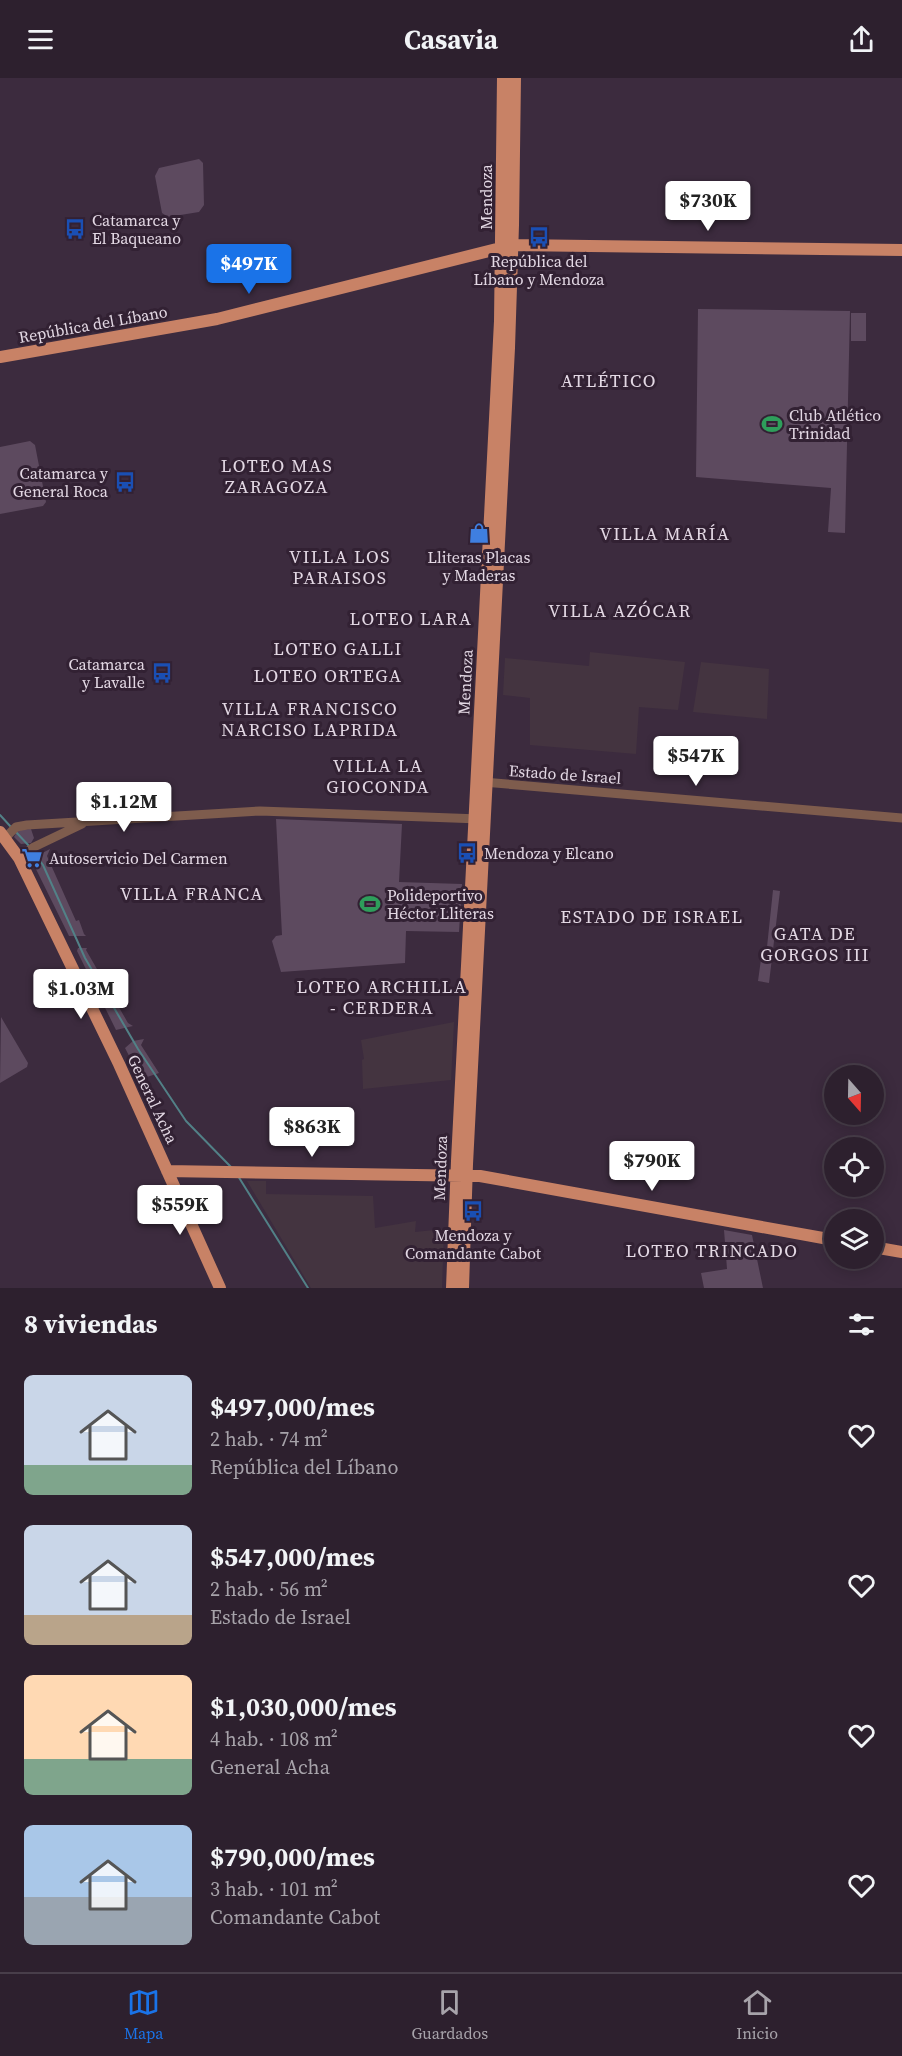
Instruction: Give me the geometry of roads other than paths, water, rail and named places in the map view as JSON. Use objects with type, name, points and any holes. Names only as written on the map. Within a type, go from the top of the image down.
[{"type":"main road","name":"Mendoza","points":[[452,1288],[461,1176],[482,782],[505,451],[507,246],[503,78]]},
{"type":"main road","name":"Mendoza","points":[[507,246],[515,78]]},
{"type":"main road","name":"República del Líbano","points":[[0,357],[217,319],[507,246],[902,250]]},
{"type":"main road","name":"General Acha","points":[[3,835],[19,858],[108,1042],[220,1288]]},
{"type":"main road","points":[[167,1171],[480,1176],[824,1238]]},
{"type":"main road","name":"Mendoza","points":[[461,1176],[463,1288]]},
{"type":"main road","points":[[884,1249],[902,1252]]},
{"type":"street","name":"Estado de Israel","points":[[482,782],[902,818]]},
{"type":"street","points":[[3,835],[16,826],[260,811],[480,819]]},
{"type":"street","points":[[19,858],[34,847],[86,822]]},
{"type":"waterway","points":[[0,815],[11,827]]},
{"type":"waterway","points":[[15,831],[30,847]]},
{"type":"waterway","points":[[33,851],[43,865],[85,958],[138,1049],[186,1121],[231,1167]]},
{"type":"waterway","points":[[238,1176],[308,1288]]},
{"type":"place","name":"Catamarca y El Baqueano","points":[[75,229]]},
{"type":"place","name":"República del Líbano y Mendoza","points":[[539,237]]},
{"type":"place","name":"Club Atlético Trinidad","points":[[772,424]]},
{"type":"place","name":"Catamarca y General Roca","points":[[125,482]]},
{"type":"place","name":"Lliteras Placas y Maderas","points":[[479,533]]},
{"type":"place","name":"Catamarca y Lavalle","points":[[162,673]]},
{"type":"place","name":"Mendoza y Elcano","points":[[467,853]]},
{"type":"place","name":"Autoservicio Del Carmen","points":[[32,858]]},
{"type":"place","name":"Polideportivo Héctor Lliteras","points":[[370,904]]},
{"type":"place","name":"Mendoza y Comandante Cabot","points":[[473,1211]]},
{"type":"district","name":"ATLÉTICO","points":[[609,380]]},
{"type":"district","name":"LOTEO MAS ZARAGOZA","points":[[277,475]]},
{"type":"district","name":"VILLA MARÍA","points":[[665,533]]},
{"type":"district","name":"VILLA LOS PARAISOS","points":[[340,566]]},
{"type":"district","name":"VILLA AZÓCAR","points":[[620,610]]},
{"type":"district","name":"LOTEO LARA","points":[[411,618]]},
{"type":"district","name":"LOTEO GALLI","points":[[338,648]]},
{"type":"district","name":"LOTEO ORTEGA","points":[[328,675]]},
{"type":"district","name":"VILLA FRANCISCO NARCISO LAPRIDA","points":[[310,718]]},
{"type":"district","name":"VILLA LA GIOCONDA","points":[[378,775]]},
{"type":"district","name":"VILLA FRANCA","points":[[192,893]]},
{"type":"district","name":"ESTADO DE ISRAEL","points":[[652,916]]},
{"type":"district","name":"GATA DE GORGOS III","points":[[815,943]]},
{"type":"district","name":"LOTEO ARCHILLA - CERDERA","points":[[382,996]]},
{"type":"district","name":"LOTEO TRINCADO","points":[[712,1250]]}]
